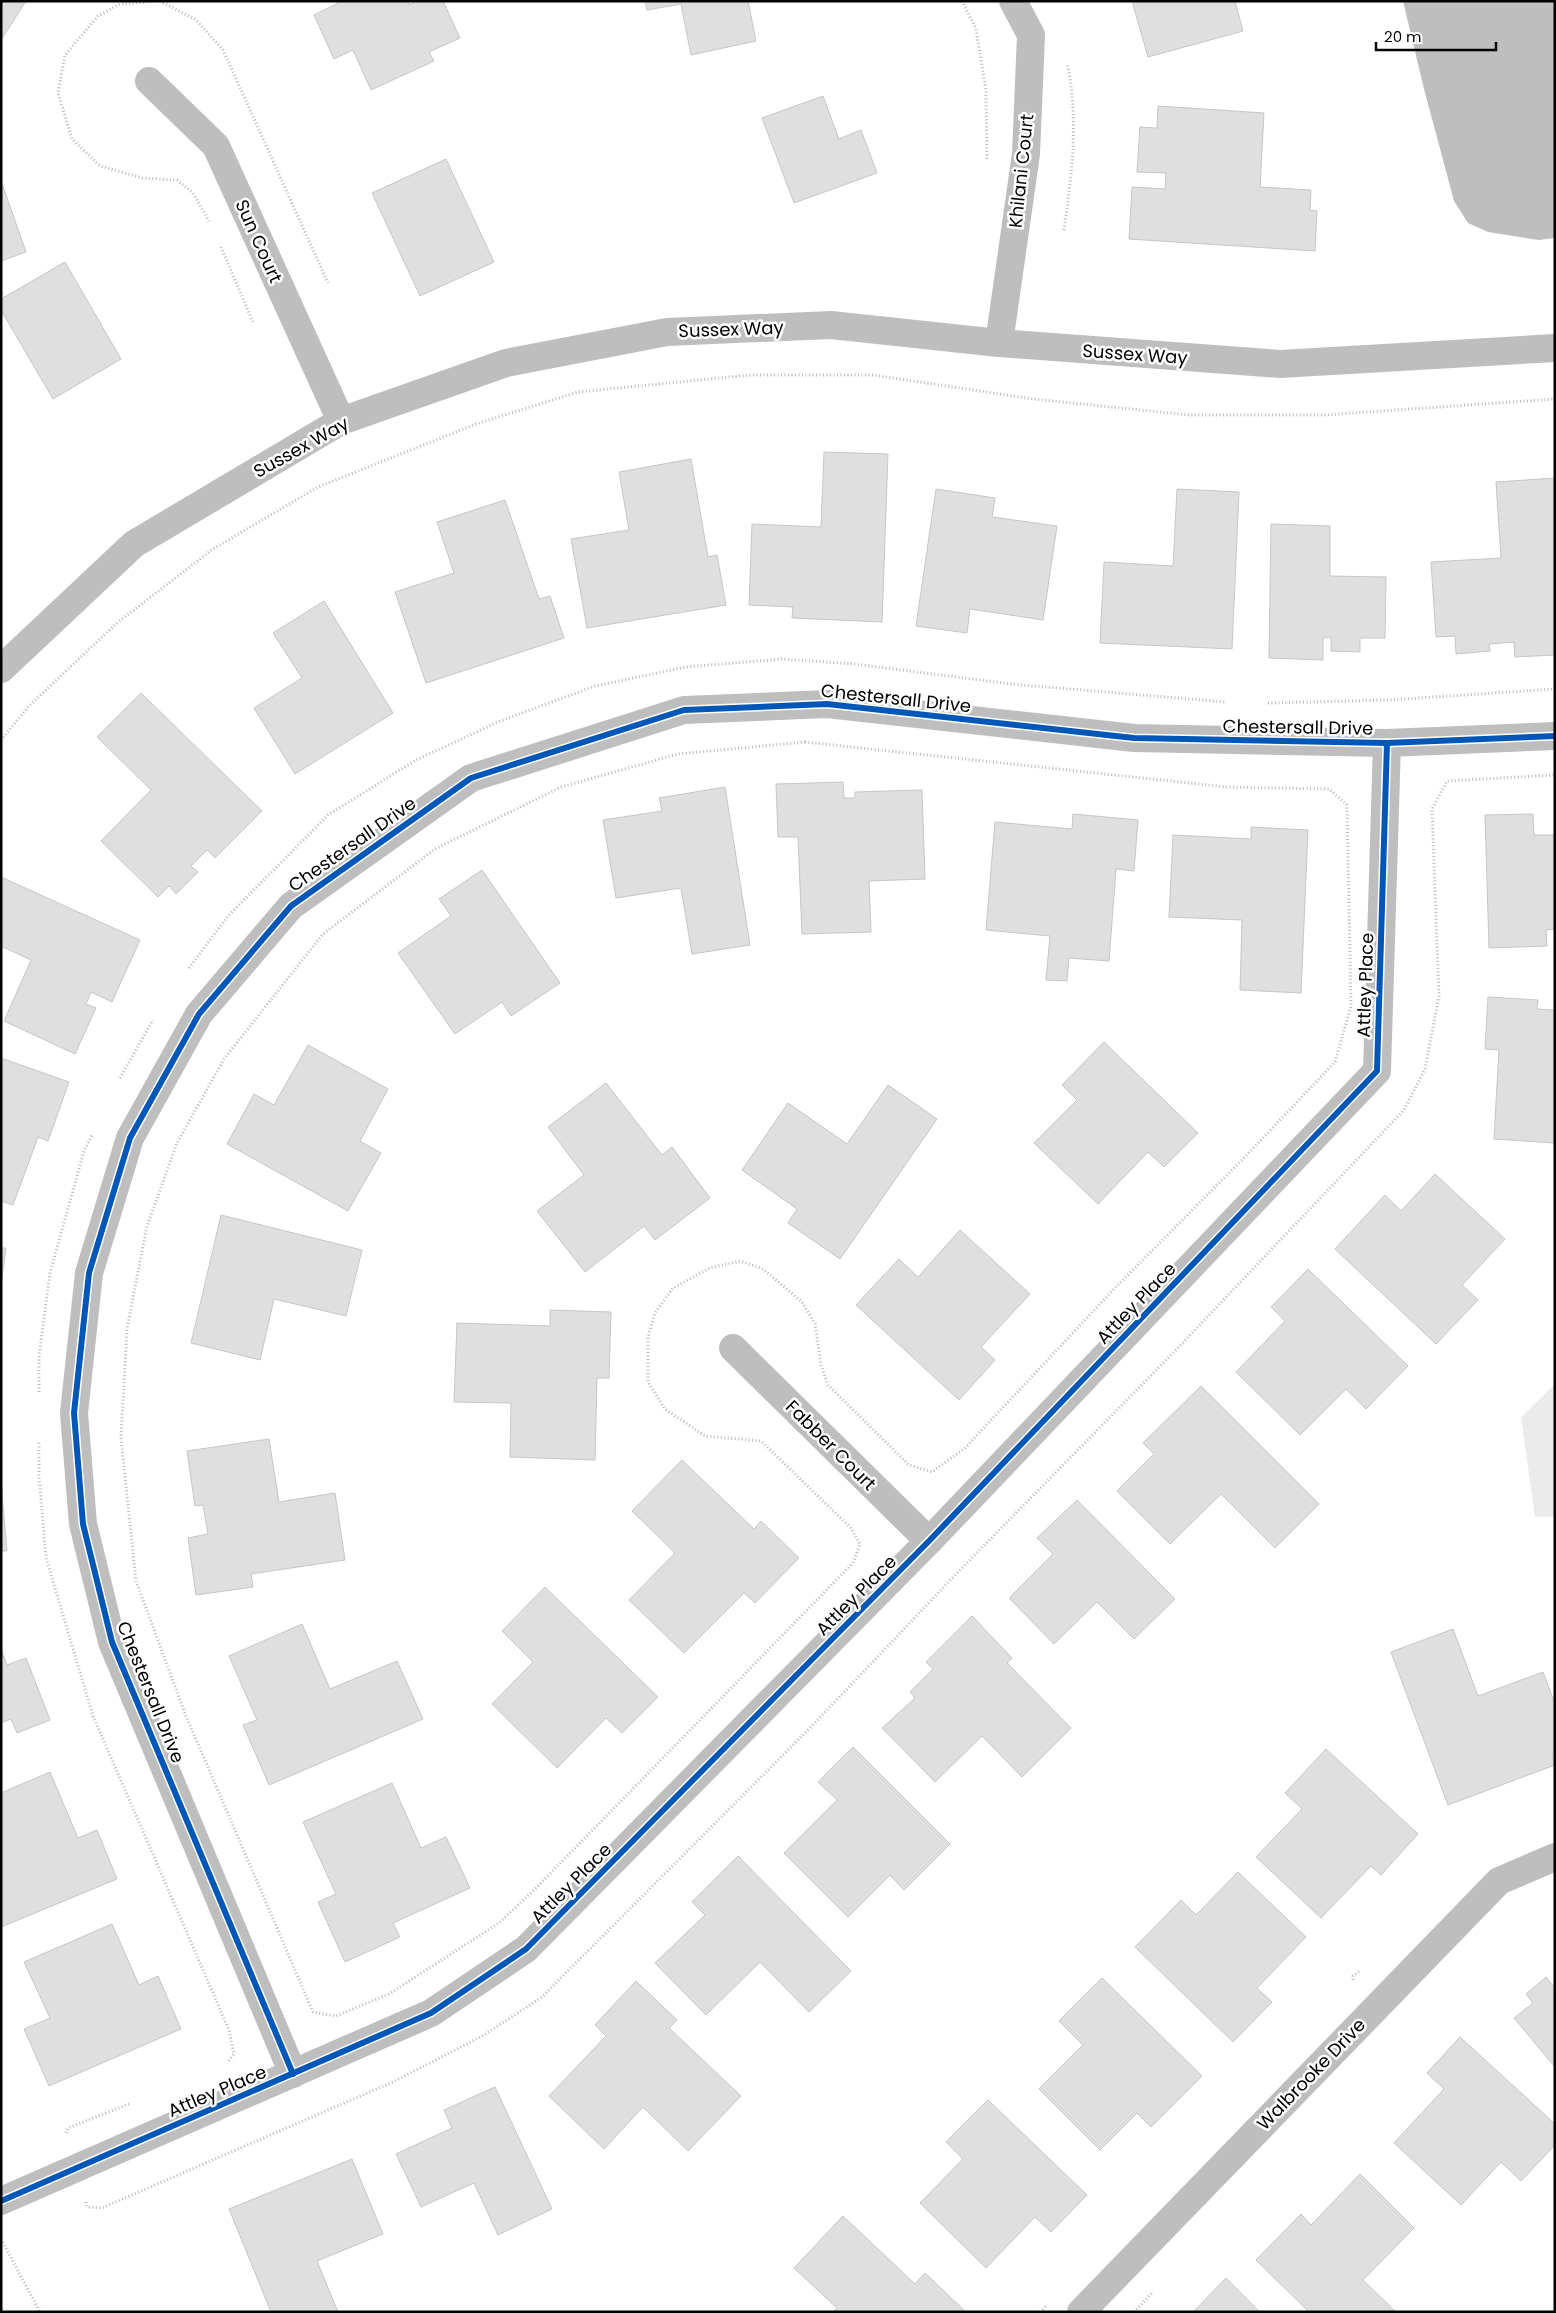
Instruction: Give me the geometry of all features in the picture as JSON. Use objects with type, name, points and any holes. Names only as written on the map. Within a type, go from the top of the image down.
[{"type":"street","name":"Khilani Court","points":[[999,343],[1026,154],[1031,35],[1013,1]]},
{"type":"street","name":"Sun Court","points":[[149,81],[216,146],[341,422]]},
{"type":"street","name":"Sussex Way","points":[[1,669],[134,544],[341,422],[506,363],[667,332],[831,325],[999,343],[1280,364],[1555,348]]},
{"type":"street","name":"Chestersall Drive","points":[[294,2074],[112,1642],[83,1524],[74,1413],[89,1273],[130,1138],[199,1014],[290,906],[471,778],[684,710],[827,704],[1134,738],[1387,743],[1555,736]]},
{"type":"street","name":"Attley Place","points":[[1,2201],[431,2013],[526,1949],[929,1542],[1377,1071],[1387,743]]},
{"type":"street","name":"Fabber Court","points":[[733,1348],[929,1542]]},
{"type":"street","name":"Walbrooke Drive","points":[[1081,2312],[1499,1881],[1555,1857]]},
{"type":"path","points":[[209,221],[192,194],[177,180],[142,178],[100,166],[72,139],[58,93],[65,55],[98,16],[120,4],[159,1],[196,20],[223,50],[328,283]]},
{"type":"path","points":[[962,1],[976,29],[986,90],[987,164]]},
{"type":"path","points":[[1064,230],[1073,162],[1073,91],[1065,56]]},
{"type":"path","points":[[217,240],[253,322]]},
{"type":"path","points":[[1,740],[30,705],[117,624],[213,550],[318,487],[476,424],[578,392],[751,375],[873,375],[1032,399],[1190,415],[1324,416],[1555,400]]},
{"type":"path","points":[[188,969],[228,916],[328,815],[416,760],[498,722],[595,686],[686,667],[782,659],[854,664],[1020,684],[1235,703]]},
{"type":"path","points":[[1263,703],[1388,700],[1555,689]]},
{"type":"path","points":[[805,742],[1227,787],[1329,789],[1347,805],[1348,824],[1351,1006],[1335,1062],[1242,1160],[1113,1290],[965,1448],[932,1472],[909,1465],[828,1385],[821,1365],[815,1324],[802,1302],[762,1269],[740,1261],[710,1268],[673,1288],[656,1313],[648,1337],[648,1382],[665,1410],[705,1436],[761,1440],[851,1528],[860,1544],[853,1563],[537,1887],[499,1923],[480,1936],[389,1994],[336,2016],[313,2012],[186,1716],[136,1581],[121,1438],[127,1329],[147,1226],[177,1143],[224,1058],[323,934],[434,849],[561,787],[678,754],[805,742]]},
{"type":"path","points":[[120,1080],[156,1015]]},
{"type":"path","points":[[39,1395],[39,1356],[50,1273],[84,1151],[93,1133]]},
{"type":"path","points":[[39,1435],[39,1475],[46,1558],[93,1716],[229,2030],[234,2054],[223,2067]]},
{"type":"path","points":[[72,2170],[63,2138],[68,2128],[136,2101]]},
{"type":"path","points":[[1,2239],[40,2312]]},
{"type":"shaded area","points":[[1403,1],[1555,1],[1555,238],[1539,240],[1488,232],[1468,223],[1454,201]]},
{"type":"shaded area","points":[[1555,1384],[1555,1517],[1535,1517],[1521,1417]]},
{"type":"building","points":[[1,1],[26,1],[1,40]]},
{"type":"building","points":[[342,1],[408,1],[409,5],[416,1],[443,1],[460,38],[429,52],[434,61],[371,90],[353,50],[334,59],[314,15]]},
{"type":"building","points":[[645,1],[748,1],[756,41],[691,55],[681,4],[647,10]]},
{"type":"building","points":[[1132,1],[1235,1],[1243,31],[1148,57]]},
{"type":"building","points":[[823,96],[839,139],[861,130],[877,173],[794,203],[762,118]]},
{"type":"building","points":[[1158,106],[1264,113],[1260,187],[1311,190],[1310,210],[1317,211],[1315,251],[1129,239],[1132,187],[1165,189],[1166,173],[1137,172],[1140,127],[1157,128]]},
{"type":"building","points":[[446,159],[494,262],[420,296],[372,193]]},
{"type":"building","points":[[1,181],[26,252],[1,261]]},
{"type":"building","points":[[65,262],[121,359],[53,399],[1,310],[1,299]]},
{"type":"building","points":[[824,452],[888,454],[882,622],[792,618],[793,607],[749,605],[752,524],[821,527]]},
{"type":"building","points":[[691,459],[708,557],[717,555],[726,605],[587,628],[571,539],[629,530],[619,472]]},
{"type":"building","points":[[1555,478],[1555,655],[1515,657],[1514,642],[1489,644],[1490,651],[1456,654],[1455,636],[1436,637],[1431,562],[1501,558],[1496,482]]},
{"type":"building","points":[[936,489],[995,498],[992,517],[1057,526],[1043,620],[970,609],[967,633],[916,626]]},
{"type":"building","points":[[1177,489],[1239,492],[1232,649],[1100,643],[1104,562],[1173,566]]},
{"type":"building","points":[[505,500],[539,599],[550,596],[564,638],[426,683],[395,592],[454,573],[437,522]]},
{"type":"building","points":[[1271,524],[1330,526],[1330,576],[1386,577],[1385,638],[1360,638],[1360,652],[1331,651],[1331,637],[1323,638],[1323,660],[1269,658]]},
{"type":"building","points":[[324,601],[393,713],[295,774],[254,708],[302,678],[273,633]]},
{"type":"building","points":[[141,693],[262,811],[215,858],[207,850],[191,866],[198,872],[176,894],[169,886],[158,897],[101,841],[151,790],[97,737]]},
{"type":"building","points":[[843,782],[844,798],[855,798],[855,792],[922,790],[925,879],[869,881],[871,932],[802,934],[798,837],[778,837],[776,784]]},
{"type":"building","points":[[725,787],[750,945],[692,954],[681,888],[616,898],[603,820],[662,811],[659,798]]},
{"type":"building","points":[[1073,814],[1138,820],[1134,871],[1116,869],[1109,961],[1069,958],[1067,981],[1046,980],[1050,936],[986,930],[995,822],[1072,829]]},
{"type":"building","points":[[1533,814],[1534,835],[1555,835],[1555,929],[1546,930],[1547,946],[1489,948],[1485,815]]},
{"type":"building","points":[[1251,827],[1308,830],[1301,993],[1240,990],[1242,920],[1169,917],[1173,835],[1251,839]]},
{"type":"building","points":[[482,870],[560,983],[511,1016],[502,1002],[455,1034],[398,953],[451,916],[439,899]]},
{"type":"building","points":[[1,877],[140,940],[112,1002],[91,992],[86,1004],[96,1008],[75,1054],[4,1021],[31,960],[1,946]]},
{"type":"building","points":[[1488,997],[1538,1000],[1537,1009],[1555,1010],[1555,1143],[1494,1139],[1499,1050],[1485,1049]]},
{"type":"building","points":[[1104,1042],[1198,1133],[1164,1167],[1148,1152],[1098,1204],[1034,1143],[1077,1100],[1062,1085]]},
{"type":"building","points":[[308,1045],[388,1089],[360,1141],[381,1153],[348,1211],[227,1144],[254,1094],[274,1105]]},
{"type":"building","points":[[1,1058],[69,1082],[48,1141],[38,1137],[13,1205],[1,1201]]},
{"type":"building","points":[[606,1083],[662,1155],[672,1147],[710,1198],[655,1240],[644,1226],[585,1272],[537,1211],[584,1175],[548,1127]]},
{"type":"building","points":[[888,1085],[937,1119],[840,1259],[788,1223],[797,1209],[742,1170],[788,1103],[847,1144]]},
{"type":"building","points":[[1435,1174],[1505,1239],[1462,1285],[1478,1300],[1436,1344],[1335,1249],[1385,1195],[1401,1211]]},
{"type":"building","points":[[221,1215],[362,1250],[346,1316],[274,1299],[260,1360],[191,1343]]},
{"type":"building","points":[[960,1230],[1030,1294],[981,1347],[995,1360],[959,1400],[856,1305],[899,1259],[918,1277]]},
{"type":"building","points":[[1,1248],[6,1248],[1,1284]]},
{"type":"building","points":[[1308,1269],[1408,1366],[1366,1409],[1346,1389],[1300,1435],[1236,1372],[1285,1321],[1271,1307]]},
{"type":"building","points":[[550,1310],[611,1312],[609,1378],[597,1378],[595,1460],[510,1457],[511,1403],[454,1402],[457,1323],[550,1326]]},
{"type":"building","points":[[1201,1386],[1319,1504],[1275,1548],[1221,1494],[1170,1544],[1117,1491],[1154,1454],[1143,1443]]},
{"type":"building","points":[[269,1439],[279,1502],[335,1493],[345,1560],[251,1574],[253,1587],[196,1595],[188,1538],[208,1534],[203,1505],[195,1506],[187,1451]]},
{"type":"building","points":[[682,1460],[754,1529],[761,1521],[799,1558],[755,1603],[744,1593],[684,1653],[629,1600],[675,1553],[632,1511]]},
{"type":"building","points":[[1,1482],[7,1551],[1,1551]]},
{"type":"building","points":[[1077,1500],[1175,1599],[1134,1639],[1097,1602],[1054,1644],[1009,1598],[1053,1554],[1037,1538]]},
{"type":"building","points":[[545,1587],[658,1697],[622,1733],[606,1718],[557,1768],[492,1704],[533,1662],[502,1631]]},
{"type":"building","points":[[972,1616],[1012,1658],[1007,1663],[1071,1728],[1022,1777],[982,1736],[935,1782],[882,1728],[915,1698],[910,1692],[933,1669],[926,1662]]},
{"type":"building","points":[[302,1624],[330,1689],[397,1661],[423,1719],[269,1785],[243,1725],[257,1720],[229,1656]]},
{"type":"building","points":[[1453,1629],[1478,1696],[1543,1672],[1555,1704],[1555,1752],[1552,1753],[1555,1765],[1448,1805],[1391,1652]]},
{"type":"building","points":[[1,1649],[7,1665],[26,1658],[50,1720],[17,1733],[11,1719],[1,1723]]},
{"type":"building","points":[[853,1747],[950,1844],[904,1890],[890,1875],[848,1917],[784,1853],[837,1800],[818,1782]]},
{"type":"building","points":[[1326,1749],[1418,1834],[1381,1875],[1371,1866],[1321,1918],[1256,1857],[1302,1809],[1285,1793]]},
{"type":"building","points":[[50,1772],[78,1838],[97,1830],[117,1879],[1,1927],[1,1793]]},
{"type":"building","points":[[392,1783],[421,1848],[446,1837],[470,1888],[393,1923],[400,1937],[345,1962],[318,1902],[336,1894],[303,1822]]},
{"type":"building","points":[[738,1856],[851,1971],[809,2012],[760,1962],[706,2015],[655,1963],[705,1915],[692,1902]]},
{"type":"building","points":[[1238,1872],[1306,1937],[1257,1988],[1272,2002],[1233,2042],[1135,1947],[1181,1900],[1196,1915]]},
{"type":"building","points":[[112,1924],[139,1985],[158,1976],[181,2029],[49,2086],[24,2029],[50,2018],[24,1962]]},
{"type":"building","points":[[1546,1977],[1553,1986],[1555,1985],[1555,2067],[1514,2018],[1533,2003],[1526,1994]]},
{"type":"building","points":[[1102,1978],[1202,2076],[1151,2127],[1137,2113],[1100,2150],[1039,2089],[1083,2045],[1059,2021]]},
{"type":"building","points":[[636,1981],[677,2020],[669,2028],[741,2096],[688,2151],[643,2107],[604,2149],[549,2096],[606,2036],[595,2025]]},
{"type":"building","points":[[1460,2037],[1555,2124],[1555,2145],[1521,2181],[1501,2162],[1461,2205],[1394,2143],[1444,2089],[1427,2073]]},
{"type":"building","points":[[495,2087],[552,2209],[498,2235],[474,2183],[421,2207],[396,2154],[452,2128],[444,2110]]},
{"type":"building","points":[[988,2100],[1087,2195],[1051,2232],[1035,2217],[986,2268],[920,2203],[963,2159],[946,2142]]},
{"type":"building","points":[[352,2159],[383,2234],[317,2261],[338,2312],[271,2312],[229,2209]]},
{"type":"building","points":[[1360,2174],[1414,2228],[1363,2280],[1396,2312],[1309,2312],[1256,2260],[1301,2214],[1311,2225]]},
{"type":"building","points":[[843,2216],[915,2284],[925,2273],[966,2312],[833,2312],[837,2308],[794,2268]]},
{"type":"building","points":[[1226,2278],[1260,2312],[1193,2312]]},
{"type":"cycle path","points":[[293,2074],[112,1642],[83,1524],[74,1413],[89,1273],[130,1138],[199,1014],[291,906],[471,778],[684,710],[827,704],[1134,738],[1387,743],[1555,736]]},
{"type":"cycle path","points":[[1,2201],[431,2013],[526,1949],[929,1541],[1377,1071],[1387,743]]}]
